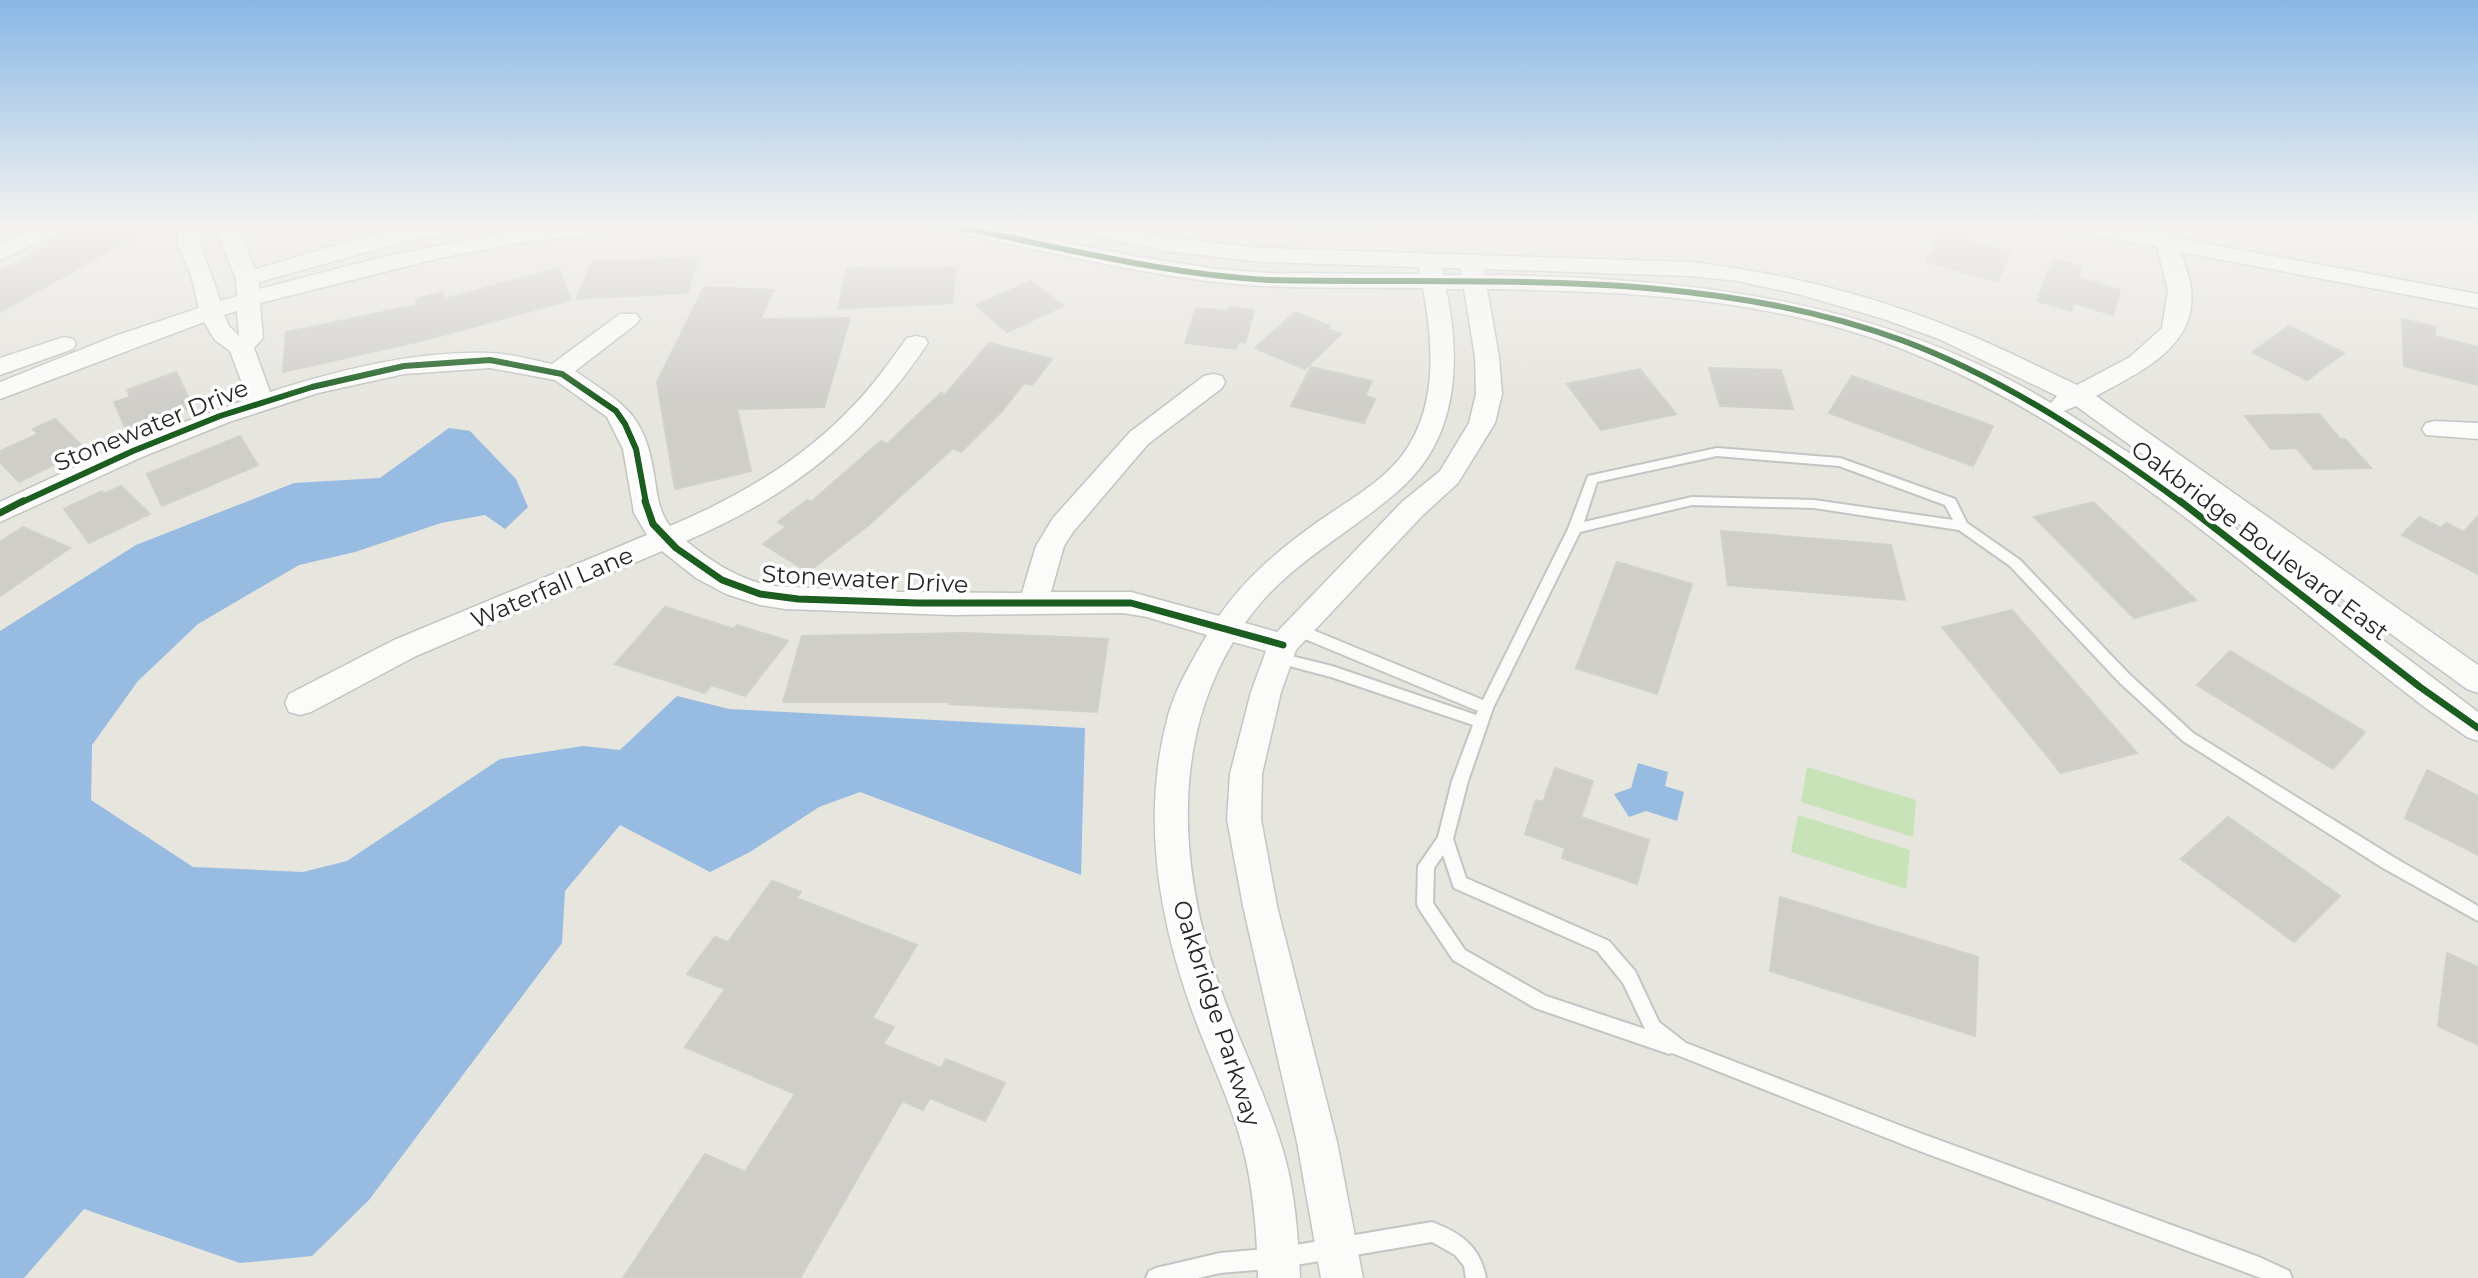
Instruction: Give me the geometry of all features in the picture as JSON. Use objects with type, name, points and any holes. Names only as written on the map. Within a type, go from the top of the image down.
[{"type":"street","points":[[202,284],[229,344],[241,347]]},
{"type":"street","points":[[241,347],[251,338],[245,284]]},
{"type":"street","points":[[0,367],[263,284]]},
{"type":"street","points":[[247,289],[276,284]]},
{"type":"street","name":"Oakbridge Parkway","points":[[1279,1268],[1267,1164],[1220,1038],[1181,920],[1170,859],[1173,766],[1184,713],[1207,662],[1262,581],[1326,530],[1376,497],[1409,465],[1422,442],[1439,399],[1444,366],[1443,340],[1433,284]]},
{"type":"street","points":[[1340,1263],[1314,1129],[1274,967],[1244,819],[1245,774],[1266,692],[1287,644],[1412,509],[1449,477],[1482,423],[1489,394],[1487,356],[1476,284]]},
{"type":"street","name":"Oakbridge Boulevard East","points":[[1599,284],[1788,307],[1903,341],[2047,410],[2114,453],[2478,728]]},
{"type":"street","name":"Oakbridge Boulevard East","points":[[1783,284],[1853,302],[1947,334],[2079,396],[2478,681]]},
{"type":"street","points":[[2047,410],[2079,396],[2139,362],[2174,330],[2180,290],[2178,284]]},
{"type":"street","points":[[2398,284],[2478,301]]},
{"type":"street","points":[[0,391],[208,301]]},
{"type":"street","points":[[558,372],[628,318]]},
{"type":"street","name":"Waterfall Lane","points":[[300,703],[405,648],[715,518],[799,467],[862,412],[916,344]]},
{"type":"street","points":[[241,347],[261,400]]},
{"type":"street","name":"Stonewater Drive","points":[[0,513],[56,484],[157,439],[261,400],[424,364],[514,363],[558,372],[579,380],[617,413],[640,459],[648,517],[699,568],[750,592],[783,599],[905,603],[1126,602],[1287,644]]},
{"type":"street","points":[[1034,602],[1046,559],[1063,525],[1139,438],[1213,382]]},
{"type":"street","points":[[2435,429],[2478,431]]},
{"type":"lane","points":[[1962,526],[1950,502],[1840,461],[1717,452],[1592,479],[1575,529],[1483,715],[1460,780],[1445,839],[1426,866],[1425,904],[1459,955],[1541,1002],[1680,1049],[1917,1141],[2259,1267],[2282,1278]]},
{"type":"lane","points":[[1575,529],[1692,501],[1814,504],[1962,526],[2015,563],[2124,678],[2188,737],[2389,863],[2478,914]]},
{"type":"lane","points":[[1287,644],[1332,671],[1483,715]]},
{"type":"lane","points":[[1287,644],[1447,694],[1483,715]]},
{"type":"lane","points":[[1445,839],[1460,883],[1603,946],[1629,977],[1653,1028],[1680,1049]]},
{"type":"lane","points":[[1156,1278],[1220,1263],[1279,1268],[1340,1263],[1432,1232],[1455,1240],[1474,1267],[1476,1278]]},
{"type":"green space","points":[[1807,767],[1916,800],[1913,837],[1801,802]]},
{"type":"green space","points":[[1798,815],[1910,850],[1906,889],[1791,852]]},
{"type":"water","points":[[449,428],[470,431],[516,479],[528,507],[505,529],[485,515],[441,523],[355,552],[299,565],[198,624],[138,681],[92,745],[91,800],[193,867],[303,872],[347,861],[500,759],[583,746],[620,750],[677,696],[729,709],[1085,728],[1081,875],[860,792],[819,807],[750,852],[710,872],[620,825],[565,891],[562,943],[369,1200],[312,1256],[240,1263],[84,1209],[24,1278],[0,1278],[0,631],[136,545],[294,483],[380,478]]},
{"type":"water","points":[[1638,763],[1668,772],[1665,786],[1684,792],[1677,821],[1646,811],[1629,817],[1614,794],[1631,788]]},
{"type":"building","points":[[0,284],[51,284],[0,312]]},
{"type":"building","points":[[501,284],[565,284],[571,300],[425,340],[283,372],[286,332],[417,305],[416,299],[442,292],[444,299]]},
{"type":"building","points":[[583,284],[690,284],[687,293],[576,299]]},
{"type":"building","points":[[844,284],[954,284],[952,303],[838,309]]},
{"type":"building","points":[[1025,284],[1034,284],[1063,306],[1007,332],[976,305]]},
{"type":"building","points":[[2044,284],[2098,284],[2120,290],[2113,315],[2074,303],[2071,311],[2037,301]]},
{"type":"building","points":[[704,287],[774,290],[760,319],[850,318],[824,407],[737,409],[751,471],[675,489],[657,382]]},
{"type":"building","points":[[1229,307],[1254,310],[1245,343],[1239,341],[1236,349],[1185,343],[1196,308],[1227,311]]},
{"type":"building","points":[[1295,312],[1330,326],[1327,329],[1341,334],[1305,369],[1255,348]]},
{"type":"building","points":[[2402,319],[2435,327],[2435,336],[2478,347],[2478,385],[2404,366]]},
{"type":"building","points":[[2289,326],[2344,353],[2307,380],[2252,352]]},
{"type":"building","points":[[989,343],[1052,359],[1032,385],[1024,383],[1002,411],[961,452],[953,448],[870,524],[808,572],[763,544],[786,527],[778,522],[807,500],[811,502],[881,441],[887,444],[941,393],[945,395]]},
{"type":"building","points":[[1311,367],[1372,381],[1365,396],[1375,399],[1364,423],[1291,406]]},
{"type":"building","points":[[1709,368],[1781,370],[1793,409],[1720,406]]},
{"type":"building","points":[[1640,369],[1676,414],[1601,430],[1567,384]]},
{"type":"building","points":[[176,372],[193,407],[127,432],[114,402],[130,397],[127,390]]},
{"type":"building","points":[[1852,376],[1993,426],[1973,466],[1829,413]]},
{"type":"building","points":[[2319,414],[2340,439],[2345,439],[2371,468],[2314,469],[2297,448],[2271,449],[2245,416]]},
{"type":"building","points":[[55,419],[85,449],[19,482],[0,462],[0,451],[38,434],[33,429]]},
{"type":"building","points":[[240,436],[258,465],[162,506],[147,474]]},
{"type":"building","points":[[121,486],[150,514],[89,543],[64,509],[102,491],[104,494]]},
{"type":"building","points":[[2093,502],[2196,600],[2134,618],[2034,517]]},
{"type":"building","points":[[2478,516],[2478,574],[2402,535],[2419,517],[2441,528],[2446,523],[2464,532]]},
{"type":"building","points":[[23,527],[70,548],[0,596],[0,542]]},
{"type":"building","points":[[1721,531],[1891,545],[1905,600],[1728,585]]},
{"type":"building","points":[[1617,562],[1692,584],[1657,694],[1576,668]]},
{"type":"building","points":[[665,607],[734,629],[737,625],[788,641],[745,696],[711,685],[705,693],[615,664]]},
{"type":"building","points":[[2012,610],[2137,753],[2061,773],[1942,627]]},
{"type":"building","points":[[967,633],[1108,639],[1097,712],[949,702],[783,702],[802,636]]},
{"type":"building","points":[[2230,651],[2365,732],[2333,769],[2197,685]]},
{"type":"building","points":[[1555,768],[1593,781],[1581,817],[1649,840],[1637,884],[1562,858],[1565,848],[1525,834],[1536,800],[1543,802]]},
{"type":"building","points":[[2427,770],[2478,796],[2478,855],[2405,818]]},
{"type":"building","points":[[2228,817],[2340,896],[2294,942],[2181,859]]},
{"type":"building","points":[[772,881],[801,892],[796,898],[917,945],[872,1018],[894,1027],[883,1044],[941,1068],[946,1059],[1005,1083],[985,1121],[930,1098],[923,1110],[902,1101],[800,1278],[623,1278],[705,1154],[745,1172],[795,1094],[685,1047],[725,989],[687,974],[715,937],[728,942]]},
{"type":"building","points":[[1780,897],[1978,957],[1975,1036],[1770,971]]},
{"type":"building","points":[[2447,953],[2478,967],[2478,1045],[2438,1026]]},
{"type":"cycle path","points":[[1539,284],[1630,287],[1769,304],[1837,319],[1904,341],[1967,368],[2028,400],[2144,475],[2420,687],[2478,728]]},
{"type":"cycle path","points":[[0,513],[133,451],[220,416],[312,387],[404,366],[490,360],[562,374],[616,411],[632,436],[648,513],[653,524],[690,560],[736,587],[772,597],[798,599],[985,604],[1088,601],[1131,603],[1283,645]]}]
